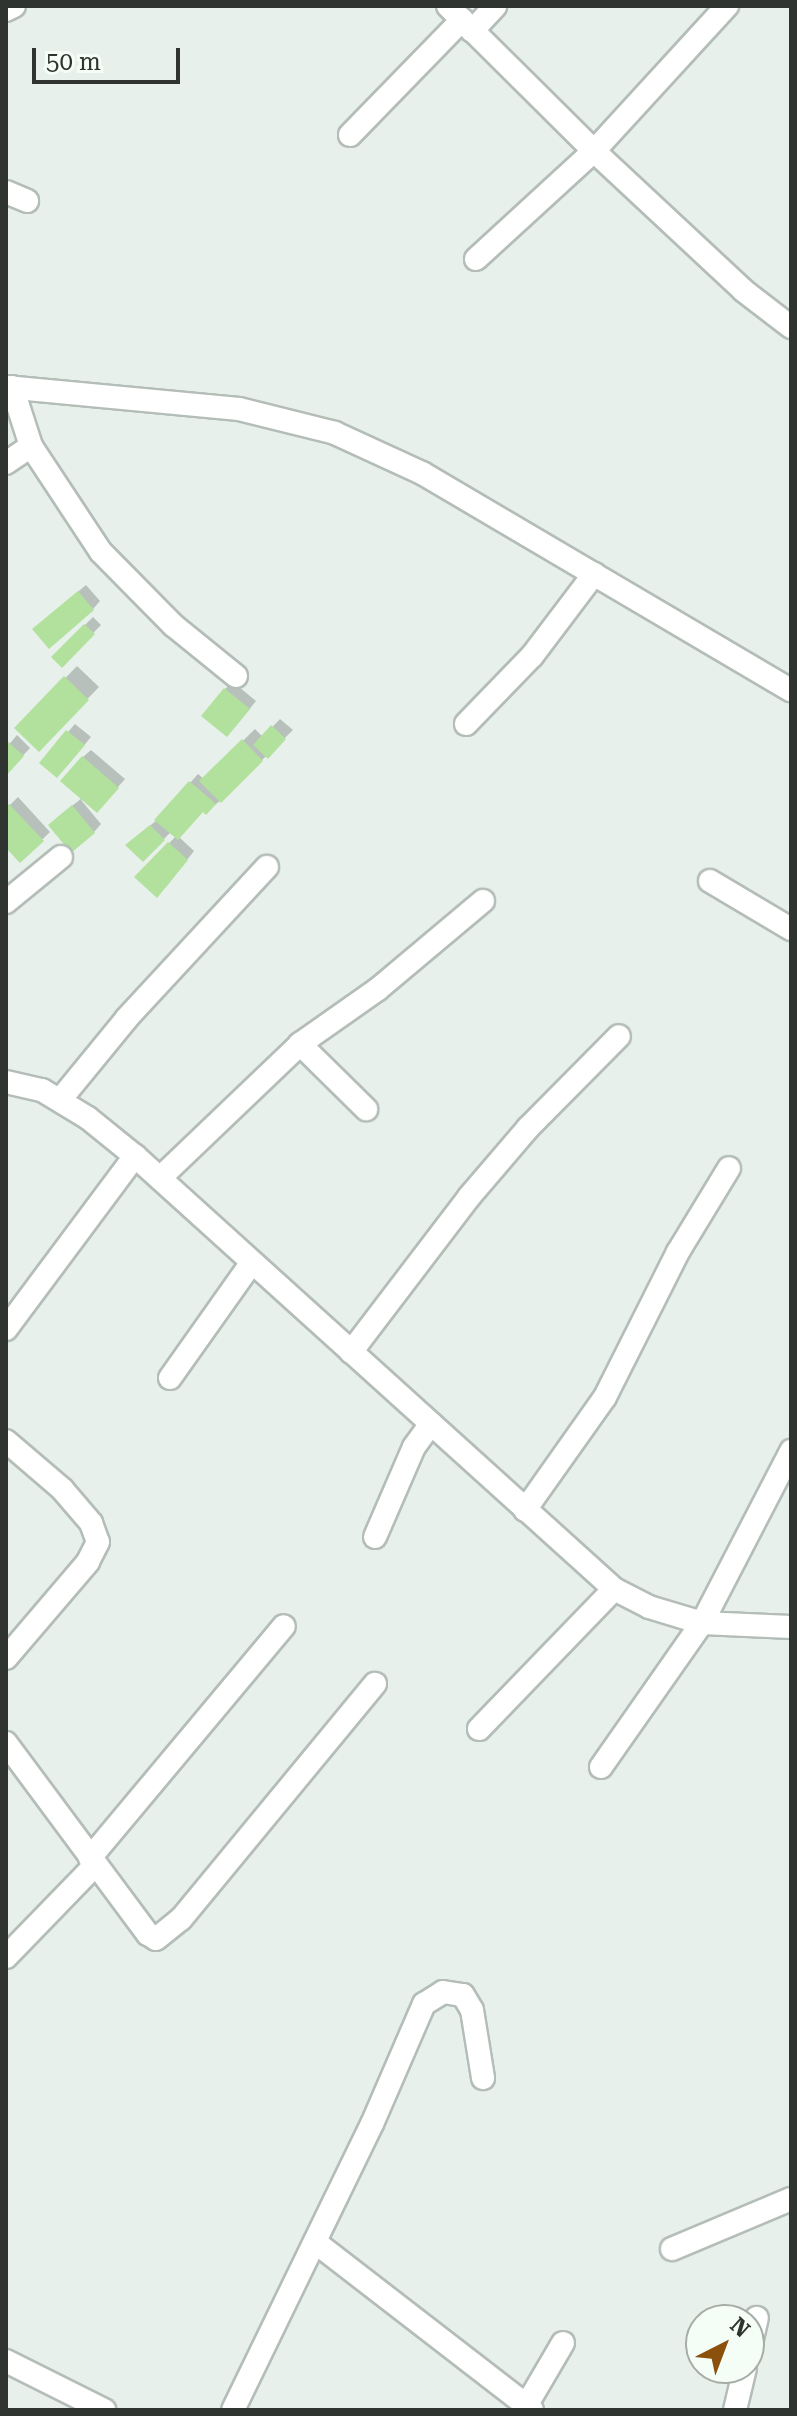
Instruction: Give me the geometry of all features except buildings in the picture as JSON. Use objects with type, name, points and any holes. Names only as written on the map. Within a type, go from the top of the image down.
[{"type":"street","points":[[6,10],[14,6]]},
{"type":"street","points":[[350,135],[461,19],[495,6]]},
{"type":"street","points":[[476,259],[594,151],[727,6]]},
{"type":"street","points":[[461,19],[594,151],[744,291],[791,327]]},
{"type":"street","points":[[6,192],[27,201]]},
{"type":"street","points":[[236,676],[173,625],[101,552],[31,446],[9,387],[239,409],[335,433],[422,473],[791,690]]},
{"type":"street","points":[[6,463],[31,446]]},
{"type":"street","points":[[466,724],[532,656],[594,574]]},
{"type":"street","points":[[6,902],[61,857]]},
{"type":"street","points":[[60,1100],[155,987],[267,867]]},
{"type":"street","points":[[710,881],[791,929]]},
{"type":"street","points":[[160,1178],[300,1044],[378,989],[483,901]]},
{"type":"street","points":[[351,1352],[518,1139],[619,1036]]},
{"type":"street","points":[[300,1044],[366,1109]]},
{"type":"street","points":[[6,1082],[42,1090],[60,1100],[135,1156],[614,1589],[649,1607],[702,1623],[791,1627]]},
{"type":"street","points":[[6,1329],[135,1156]]},
{"type":"street","points":[[525,1510],[605,1397],[678,1252],[729,1168]]},
{"type":"street","points":[[170,1378],[252,1262]]},
{"type":"street","points":[[375,1537],[414,1447],[431,1424]]},
{"type":"street","points":[[6,1441],[62,1489],[91,1523],[98,1542],[88,1562],[6,1658]]},
{"type":"street","points":[[601,1767],[702,1623],[791,1451]]},
{"type":"street","points":[[479,1729],[614,1589]]},
{"type":"street","points":[[6,1957],[92,1862],[284,1626]]},
{"type":"street","points":[[6,1743],[92,1862],[148,1934],[156,1939],[170,1931],[375,1684]]},
{"type":"street","points":[[233,2410],[372,2124],[424,2004],[443,1992],[463,1995],[472,2010],[483,2078]]},
{"type":"street","points":[[672,2249],[791,2199]]},
{"type":"street","points":[[315,2242],[529,2408],[563,2343]]},
{"type":"street","points":[[6,2361],[104,2410]]},
{"type":"street","points":[[735,2410],[741,2384]]}]
